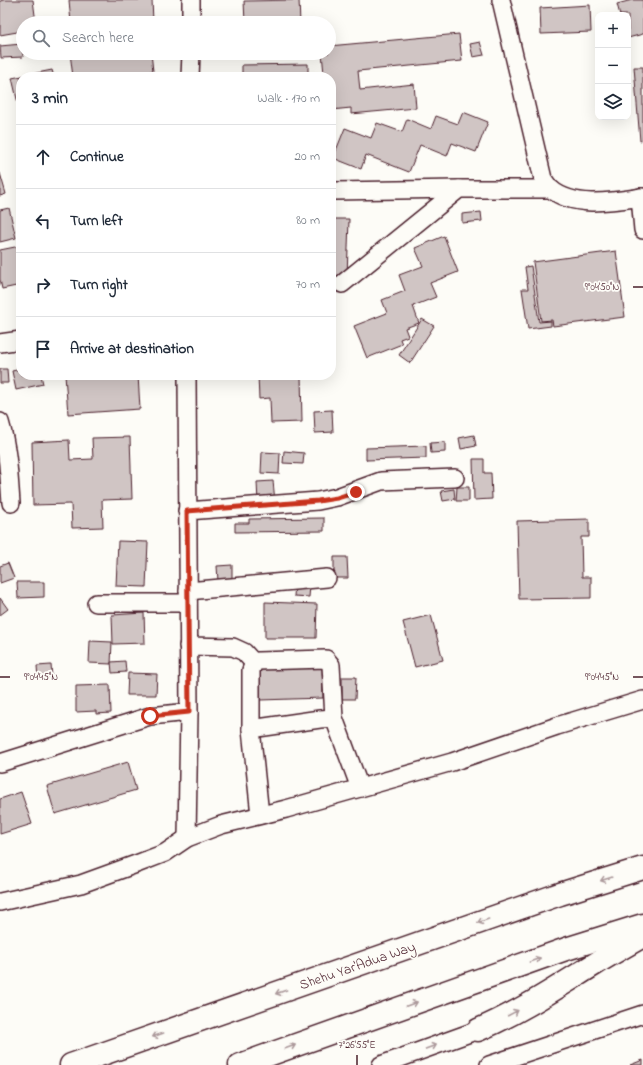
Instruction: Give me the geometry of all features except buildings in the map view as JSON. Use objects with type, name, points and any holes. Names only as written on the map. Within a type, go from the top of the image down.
[{"type":"highway","name":"Shehu Yar'Adua Way","points":[[71,1065],[638,868]]},
{"type":"highway","points":[[240,1065],[566,949],[643,925]]},
{"type":"highway","points":[[478,1030],[546,995],[596,963],[643,936]]},
{"type":"street","points":[[191,0],[191,16]]},
{"type":"street","points":[[501,0],[543,179],[551,189],[568,199],[594,203],[641,197],[643,230]]},
{"type":"street","points":[[190,72],[191,60]]},
{"type":"street","points":[[342,284],[459,189]]},
{"type":"street","points":[[336,191],[551,189]]},
{"type":"street","points":[[0,343],[16,341]]},
{"type":"street","points":[[187,380],[189,712],[187,838]]},
{"type":"street","points":[[0,422],[8,459],[11,503]]},
{"type":"street","points":[[187,511],[318,501],[337,498],[381,481],[456,478]]},
{"type":"street","points":[[96,603],[188,597],[327,578]]},
{"type":"street","points":[[188,646],[233,647],[244,652],[254,663]]},
{"type":"street","points":[[260,815],[251,729],[251,670],[254,663],[258,661],[326,660],[331,664],[334,718],[360,788]]},
{"type":"street","points":[[0,902],[81,884],[165,853],[187,838],[221,825],[452,762],[556,726],[643,700]]},
{"type":"street","points":[[0,763],[150,716],[189,712]]},
{"type":"street","points":[[251,729],[334,718]]},
{"type":"street","points":[[489,1065],[507,1062],[643,1014]]},
{"type":"street","points":[[381,1065],[478,1030]]},
{"type":"route","points":[[150,716],[189,712],[187,511],[269,506],[318,501],[337,498],[356,492]]}]
